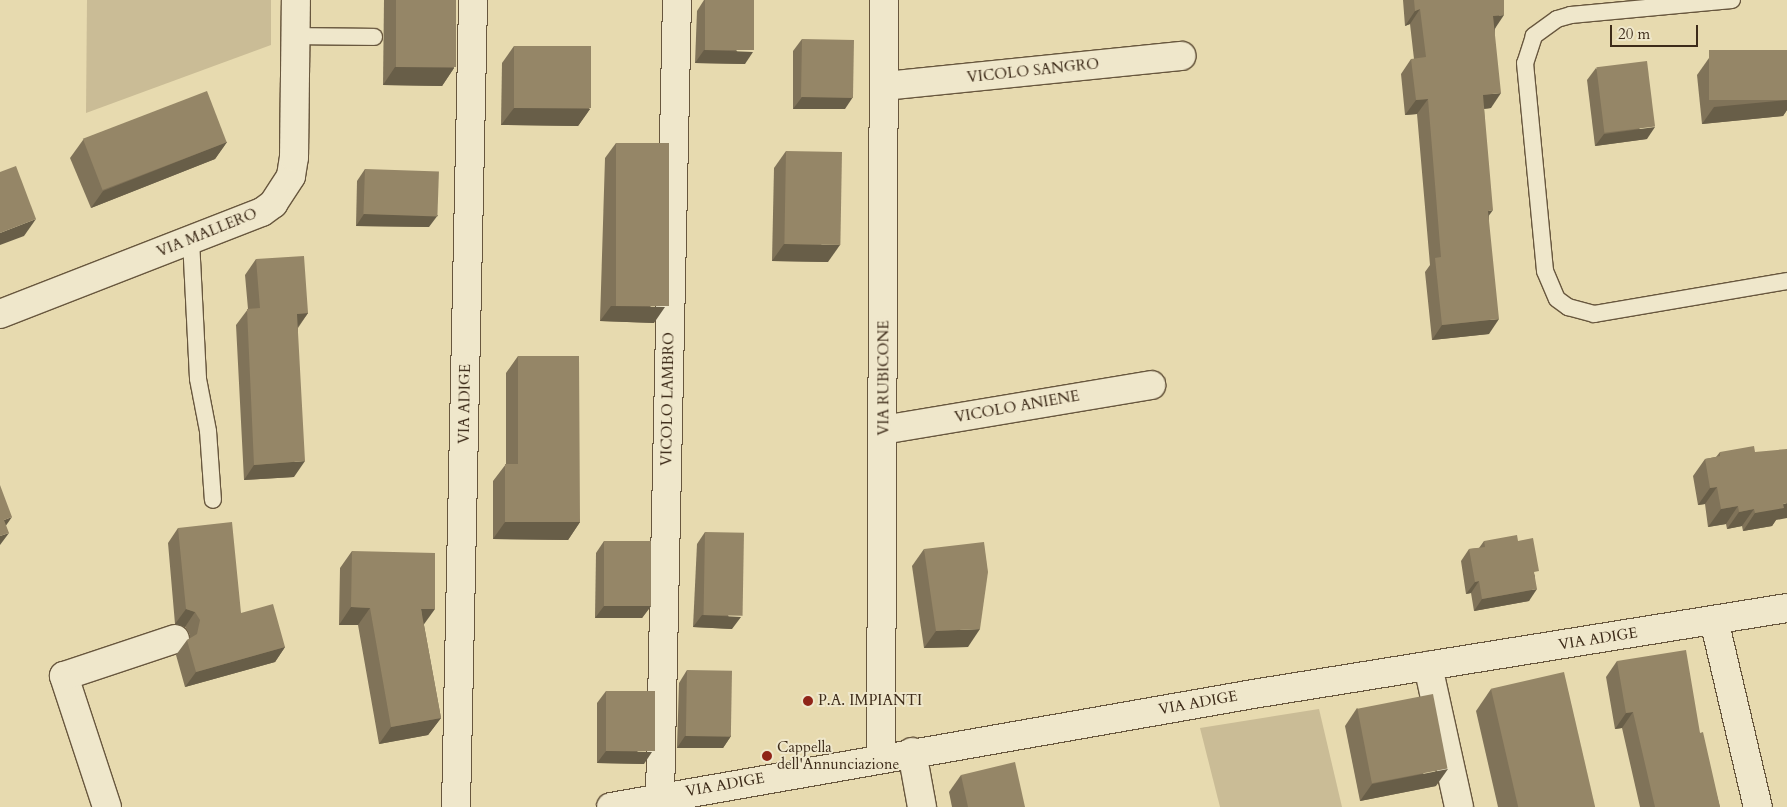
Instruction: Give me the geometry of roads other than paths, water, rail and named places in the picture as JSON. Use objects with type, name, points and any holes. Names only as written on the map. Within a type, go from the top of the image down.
[{"type":"street","name":"VIA MALLERO","points":[[0,314],[262,212],[284,190],[291,176],[294,156],[296,0]]},
{"type":"street","name":"VIA ADIGE","points":[[456,807],[473,0]]},
{"type":"street","name":"VICOLO LAMBRO","points":[[660,797],[677,0]]},
{"type":"street","name":"VIA RUBICONE","points":[[882,757],[884,0]]},
{"type":"street","name":"VICOLO SANGRO","points":[[885,86],[1182,56]]},
{"type":"street","name":"VICOLO ANIENE","points":[[884,430],[1151,384]]},
{"type":"street","name":"VIA ADIGE","points":[[611,807],[882,757],[1787,608]]},
{"type":"street","points":[[1714,620],[1758,807]]},
{"type":"street","points":[[107,807],[64,676],[175,640]]},
{"type":"street","points":[[1428,666],[1459,807]]},
{"type":"street","points":[[912,752],[922,807]]},
{"type":"lane","points":[[1732,0],[1572,15],[1557,19],[1534,36],[1525,63],[1545,271],[1557,299],[1568,307],[1594,314],[1787,280]]},
{"type":"lane","points":[[295,36],[374,37]]},
{"type":"lane","points":[[191,240],[198,379],[208,431],[214,500]]},
{"type":"place","name":"P.A. IMPIANTI","points":[[808,701]]},
{"type":"place","name":"Cappella dell'Annunciazione","points":[[767,756]]}]
